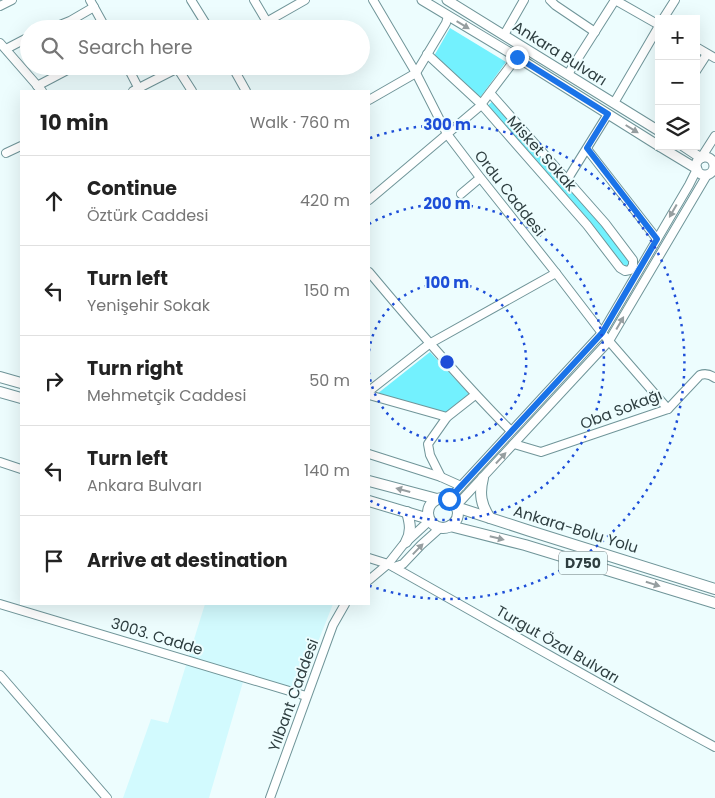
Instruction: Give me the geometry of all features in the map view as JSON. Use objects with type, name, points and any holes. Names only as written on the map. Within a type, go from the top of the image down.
[{"type":"highway","points":[[0,377],[20,384]]},
{"type":"highway","points":[[0,392],[20,398]]},
{"type":"highway","points":[[483,478],[480,499],[490,518]]},
{"type":"highway","points":[[370,481],[437,499],[443,498],[454,504],[458,510],[457,518],[456,521],[445,527],[434,526],[429,520],[370,501]]},
{"type":"highway","points":[[429,520],[429,508],[433,501],[437,499]]},
{"type":"highway","name":"Ankara-Bolu Yolu","points":[[454,504],[490,518],[715,589]]},
{"type":"highway","points":[[406,542],[410,529],[407,512]]},
{"type":"highway","name":"Ankara-Bolu Yolu","points":[[445,527],[525,545],[715,603]]},
{"type":"main road","name":"Ankara Bulvarı","points":[[422,0],[655,143]]},
{"type":"main road","name":"Ankara Bulvarı","points":[[447,0],[655,129]]},
{"type":"main road","name":"Ankara Bulvarı","points":[[666,150],[697,169],[699,173],[711,177]]},
{"type":"main road","points":[[690,150],[701,158],[706,157],[710,159],[715,164],[711,177]]},
{"type":"main road","points":[[697,169],[697,164],[701,158]]},
{"type":"street","points":[[0,6],[12,0]]},
{"type":"street","points":[[192,0],[204,20]]},
{"type":"street","points":[[254,0],[265,20]]},
{"type":"street","points":[[270,20],[305,0]]},
{"type":"street","name":"Ordu Caddesi","points":[[373,0],[416,73],[447,134],[602,333],[668,409]]},
{"type":"street","points":[[504,35],[524,0]]},
{"type":"street","points":[[550,0],[555,6],[595,32]]},
{"type":"street","points":[[568,74],[615,0],[655,24]]},
{"type":"street","points":[[666,15],[675,0]]},
{"type":"street","points":[[70,20],[92,4],[101,20]]},
{"type":"street","points":[[370,99],[416,73],[446,23],[448,16]]},
{"type":"street","points":[[614,103],[655,33]]},
{"type":"street","points":[[6,49],[20,42]]},
{"type":"street","points":[[0,43],[20,65]]},
{"type":"street","points":[[700,50],[715,58]]},
{"type":"street","name":"Misket Sokak","points":[[427,54],[480,104],[587,225],[620,268],[625,271],[631,269],[634,262],[629,254],[605,223],[567,180]]},
{"type":"street","points":[[700,65],[707,54]]},
{"type":"street","points":[[370,199],[480,104],[517,57]]},
{"type":"street","points":[[28,75],[40,89],[61,75]]},
{"type":"street","points":[[131,75],[137,90],[165,75]]},
{"type":"street","points":[[184,75],[192,90]]},
{"type":"street","points":[[237,75],[245,90]]},
{"type":"street","points":[[490,93],[567,180],[608,114]]},
{"type":"street","points":[[701,158],[715,136]]},
{"type":"street","points":[[6,153],[20,146]]},
{"type":"street","points":[[587,148],[657,239]]},
{"type":"street","points":[[454,504],[461,486],[602,333],[697,169]]},
{"type":"street","points":[[454,504],[483,478],[609,341],[711,177]]},
{"type":"street","points":[[462,194],[480,178]]},
{"type":"street","points":[[370,273],[429,344],[511,431]]},
{"type":"street","points":[[370,390],[429,344],[556,273]]},
{"type":"street","name":"Oba Sokağı","points":[[514,444],[541,452],[668,409],[700,375],[710,374],[715,378]]},
{"type":"street","points":[[370,395],[447,417]]},
{"type":"street","points":[[441,478],[430,456],[428,444],[447,417],[476,395]]},
{"type":"street","points":[[370,454],[461,486]]},
{"type":"street","points":[[0,462],[20,469]]},
{"type":"street","points":[[391,566],[406,542],[419,532],[429,520]]},
{"type":"street","points":[[370,579],[391,566],[403,564],[421,545],[445,527]]},
{"type":"street","name":"Turgut Özal Bulvarı","points":[[370,558],[391,566],[627,700],[715,747]]},
{"type":"street","name":"3003. Cadde","points":[[0,604],[306,696]]},
{"type":"street","name":"Yılbant Caddesi","points":[[270,798],[333,625],[344,605]]},
{"type":"street","points":[[0,675],[107,798]]},
{"type":"shaded area","points":[[450,28],[506,62],[479,99],[434,56]]},
{"type":"shaded area","points":[[493,101],[563,177],[631,260],[630,266],[624,268],[486,107]]},
{"type":"shaded area","points":[[430,352],[470,395],[447,413],[377,394]]},
{"type":"shaded area","points":[[205,605],[333,605],[297,695],[243,682],[209,798],[123,798],[151,719],[168,723]]},
{"type":"route","points":[[449,499],[602,333],[657,239],[587,148],[608,114],[517,57]]}]
